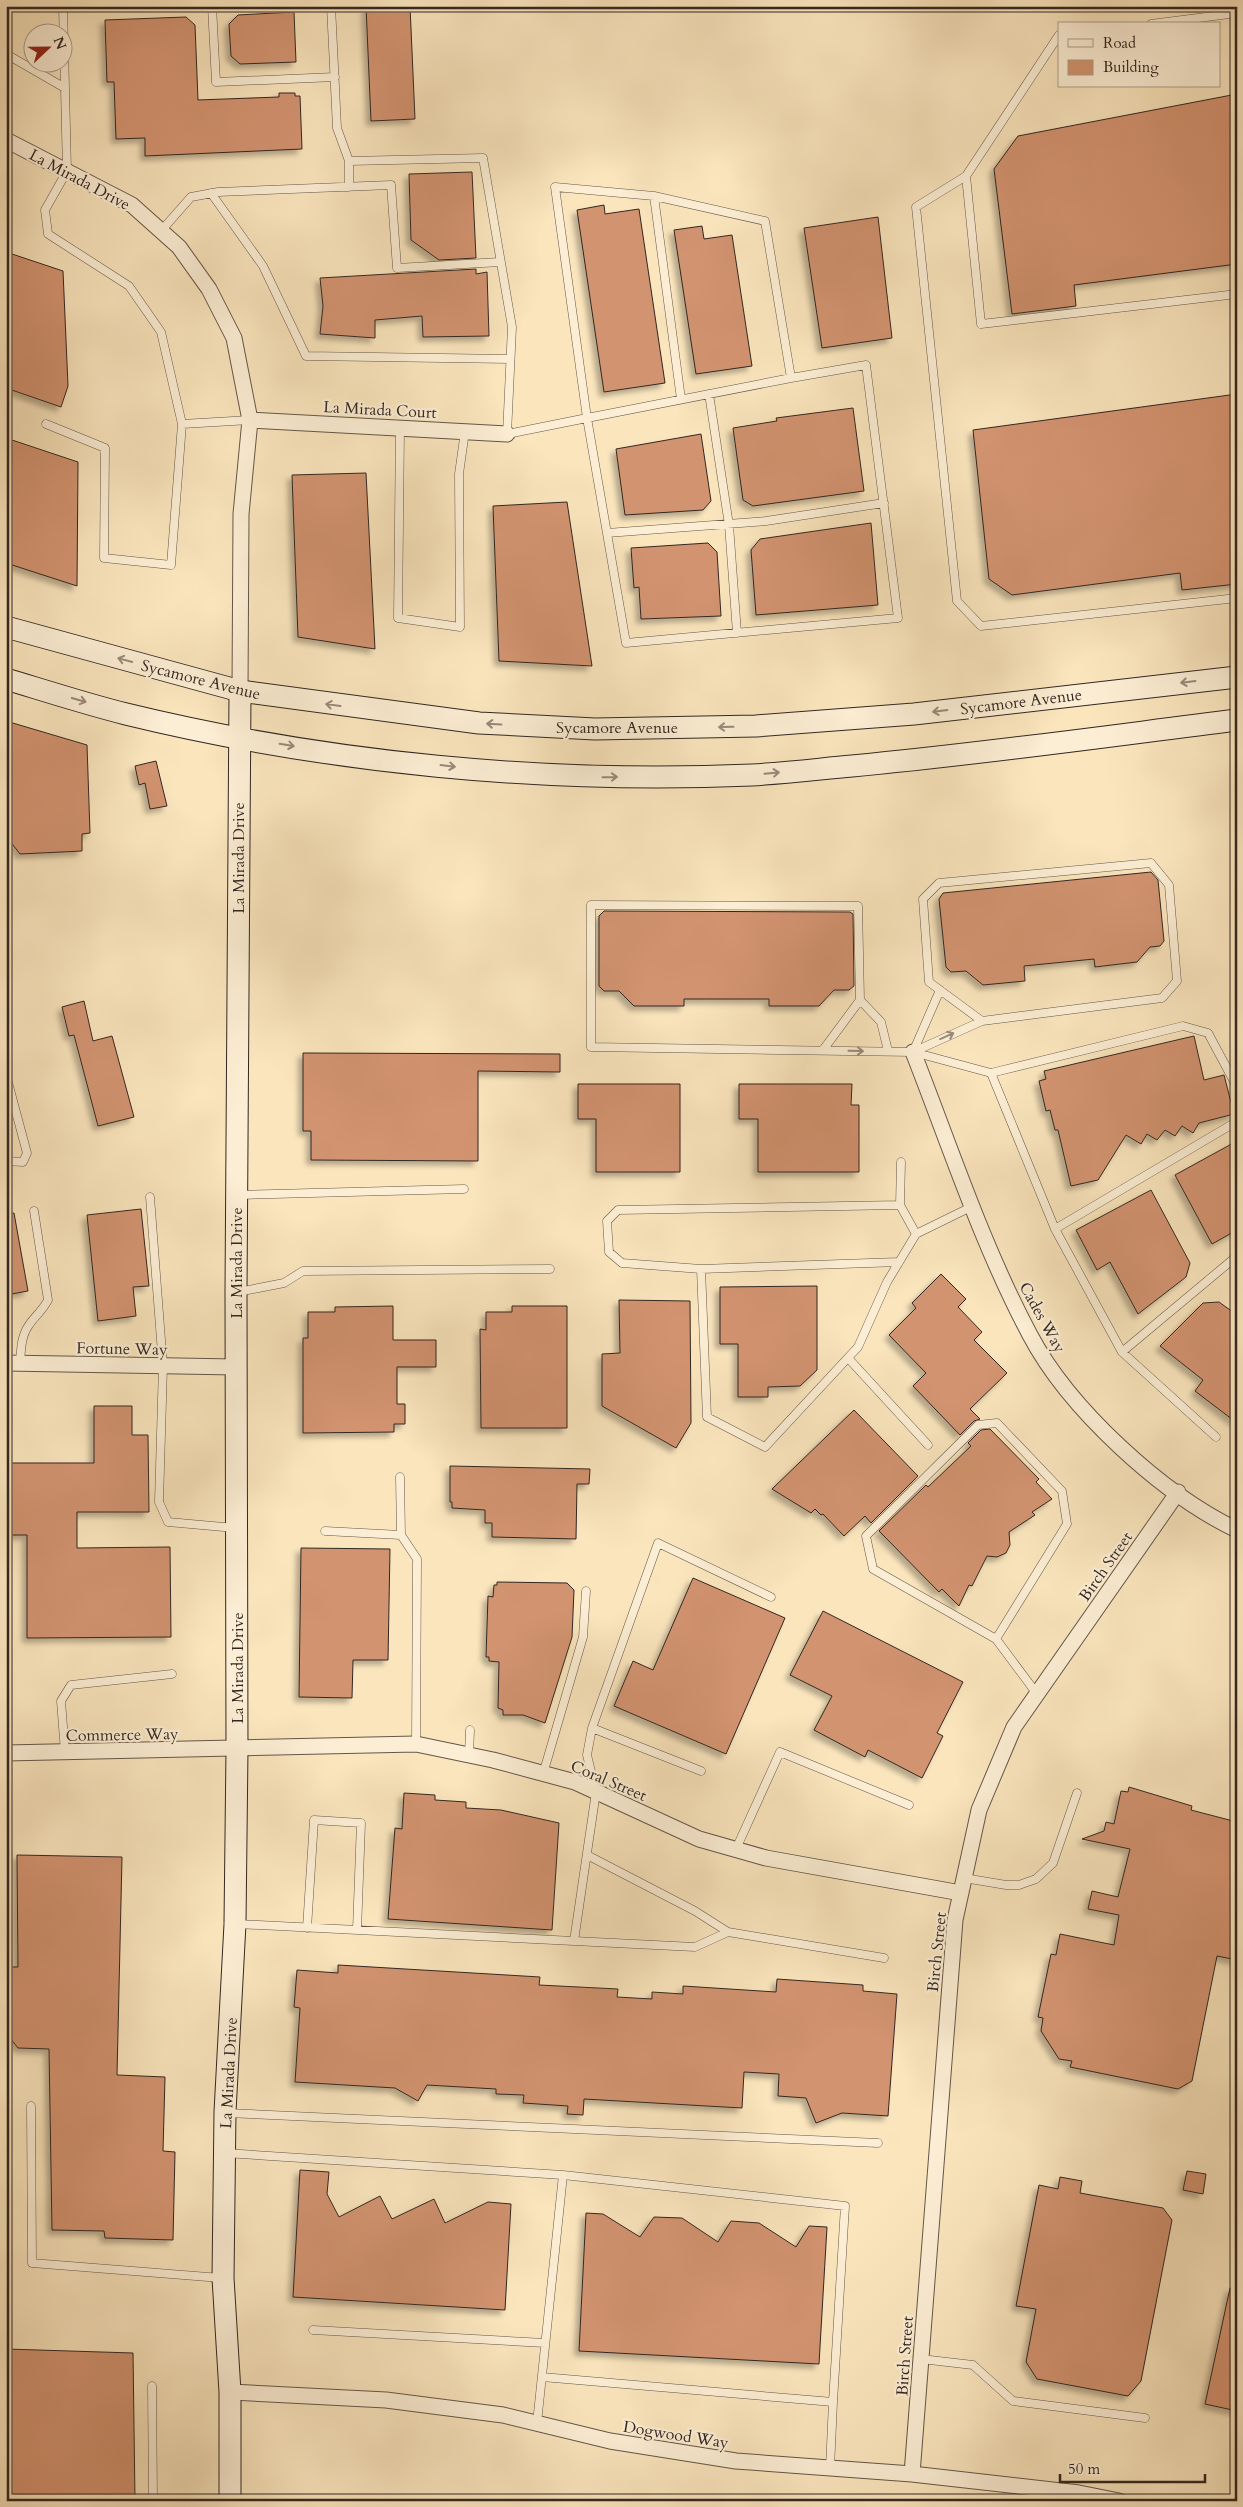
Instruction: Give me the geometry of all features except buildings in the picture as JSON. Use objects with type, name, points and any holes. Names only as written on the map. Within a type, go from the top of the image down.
[{"type":"main road","name":"Sycamore Avenue","points":[[6,627],[240,691],[479,723],[595,729],[756,726],[914,714],[1237,677]]},
{"type":"main road","points":[[6,679],[125,714],[238,738],[367,757],[482,770],[598,777],[744,775],[917,760],[1237,720]]},
{"type":"main road","name":"La Mirada Drive","points":[[230,2501],[230,2392],[223,2278],[225,2112],[235,1924],[237,1749],[236,1195],[238,738],[240,691]]},
{"type":"street","name":"La Mirada Drive","points":[[6,140],[132,205],[178,247],[209,289],[234,338],[245,386],[250,420],[241,514],[240,691]]},
{"type":"street","name":"La Mirada Court","points":[[250,420],[507,434]]},
{"type":"street","name":"Cades Way","points":[[913,1052],[996,1266],[1030,1337],[1063,1384],[1100,1426],[1144,1468],[1215,1520],[1237,1530]]},
{"type":"street","name":"Fortune Way","points":[[13,1363],[236,1367]]},
{"type":"street","name":"Birch Street","points":[[912,2474],[955,1920],[979,1810],[1014,1727],[1178,1492]]},
{"type":"street","name":"Coral Street","points":[[237,1749],[416,1744],[469,1755],[575,1782],[699,1839],[766,1858],[961,1893]]},
{"type":"street","name":"Commerce Way","points":[[6,1753],[237,1749]]},
{"type":"street","name":"Dogwood Way","points":[[230,2392],[386,2400],[503,2415],[610,2441],[736,2461],[912,2474],[1079,2493],[1119,2501]]},
{"type":"lane","points":[[46,424],[105,448],[104,558],[171,565],[182,424],[161,332],[129,286],[48,234],[45,210],[67,170],[63,6]]},
{"type":"lane","points":[[212,6],[216,82],[335,77]]},
{"type":"lane","points":[[331,6],[337,128],[348,161],[349,187]]},
{"type":"lane","points":[[1167,22],[1237,13]]},
{"type":"lane","points":[[1058,37],[966,176],[916,207],[957,602],[981,626],[1237,598]]},
{"type":"lane","points":[[6,54],[65,88]]},
{"type":"lane","points":[[348,161],[483,158],[512,327],[507,434],[587,418],[681,400],[791,378],[866,364],[898,618],[626,643],[587,418],[555,187],[654,196],[765,221],[791,378]]},
{"type":"lane","points":[[966,176],[982,324],[1237,294]]},
{"type":"lane","points":[[161,231],[191,197],[211,193],[391,185],[397,268],[500,262]]},
{"type":"lane","points":[[211,193],[263,266],[306,356],[510,360]]},
{"type":"lane","points":[[654,196],[681,400]]},
{"type":"lane","points":[[709,394],[729,525],[737,633]]},
{"type":"lane","points":[[182,424],[250,420]]},
{"type":"lane","points":[[400,428],[398,618],[460,627],[459,474],[465,431]]},
{"type":"lane","points":[[607,534],[729,525],[884,504]]},
{"type":"lane","points":[[913,1052],[982,1020],[1162,998],[1177,981],[1169,885],[1151,863],[940,883],[923,899],[929,982],[982,1020]]},
{"type":"lane","points":[[823,1050],[860,1000],[858,906],[592,904],[591,1047],[913,1052],[991,1073],[1183,1026],[1208,1033],[1237,1087]]},
{"type":"lane","points":[[913,1052],[940,990]]},
{"type":"lane","points":[[860,1000],[881,1022],[888,1051]]},
{"type":"lane","points":[[991,1073],[1055,1229],[1122,1352],[1216,1437]]},
{"type":"lane","points":[[6,1075],[27,1153],[23,1162],[6,1161]]},
{"type":"lane","points":[[1055,1229],[1236,1122],[1237,1119]]},
{"type":"lane","points":[[901,1162],[900,1204],[916,1234]]},
{"type":"lane","points":[[236,1195],[464,1189]]},
{"type":"lane","points":[[150,1197],[163,1366],[159,1502],[168,1522],[237,1528]]},
{"type":"lane","points":[[899,1262],[701,1269],[622,1263],[610,1252],[607,1220],[618,1210],[900,1204]]},
{"type":"lane","points":[[701,1269],[707,1417],[765,1447],[858,1347],[887,1282],[916,1234],[973,1206]]},
{"type":"lane","points":[[13,1363],[28,1326],[44,1309],[48,1300],[34,1211]]},
{"type":"lane","points":[[1122,1352],[1237,1256]]},
{"type":"lane","points":[[236,1292],[284,1283],[303,1271],[550,1269]]},
{"type":"lane","points":[[848,1358],[928,1445]]},
{"type":"lane","points":[[996,1638],[1067,1524],[1062,1492],[997,1423],[978,1425],[866,1536],[873,1568],[996,1638],[1037,1694]]},
{"type":"lane","points":[[400,1477],[400,1535],[417,1559],[416,1744]]},
{"type":"lane","points":[[325,1531],[400,1535]]},
{"type":"lane","points":[[574,1941],[596,1792],[587,1755],[592,1728],[658,1543],[771,1597]]},
{"type":"lane","points":[[543,1774],[583,1637],[586,1591]]},
{"type":"lane","points":[[64,1752],[61,1702],[71,1685],[172,1674]]},
{"type":"lane","points":[[592,1728],[701,1771]]},
{"type":"lane","points":[[469,1755],[470,1730]]},
{"type":"lane","points":[[736,1849],[780,1752],[909,1805]]},
{"type":"lane","points":[[964,1878],[1006,1886],[1018,1885],[1036,1879],[1053,1863],[1076,1793]]},
{"type":"lane","points":[[307,1928],[314,1820],[361,1823],[357,1930]]},
{"type":"lane","points":[[587,1855],[695,1911],[728,1932],[884,1958]]},
{"type":"lane","points":[[235,1924],[695,1947],[728,1932]]},
{"type":"lane","points":[[30,2106],[32,2263],[223,2278]]},
{"type":"lane","points":[[225,2112],[878,2143]]},
{"type":"lane","points":[[225,2153],[562,2175],[845,2206],[830,2468]]},
{"type":"lane","points":[[538,2423],[562,2175]]},
{"type":"lane","points":[[313,2330],[545,2343]]},
{"type":"lane","points":[[921,2359],[973,2365],[1013,2400],[1145,2418]]},
{"type":"lane","points":[[542,2377],[833,2402]]},
{"type":"lane","points":[[152,2386],[153,2501]]}]
